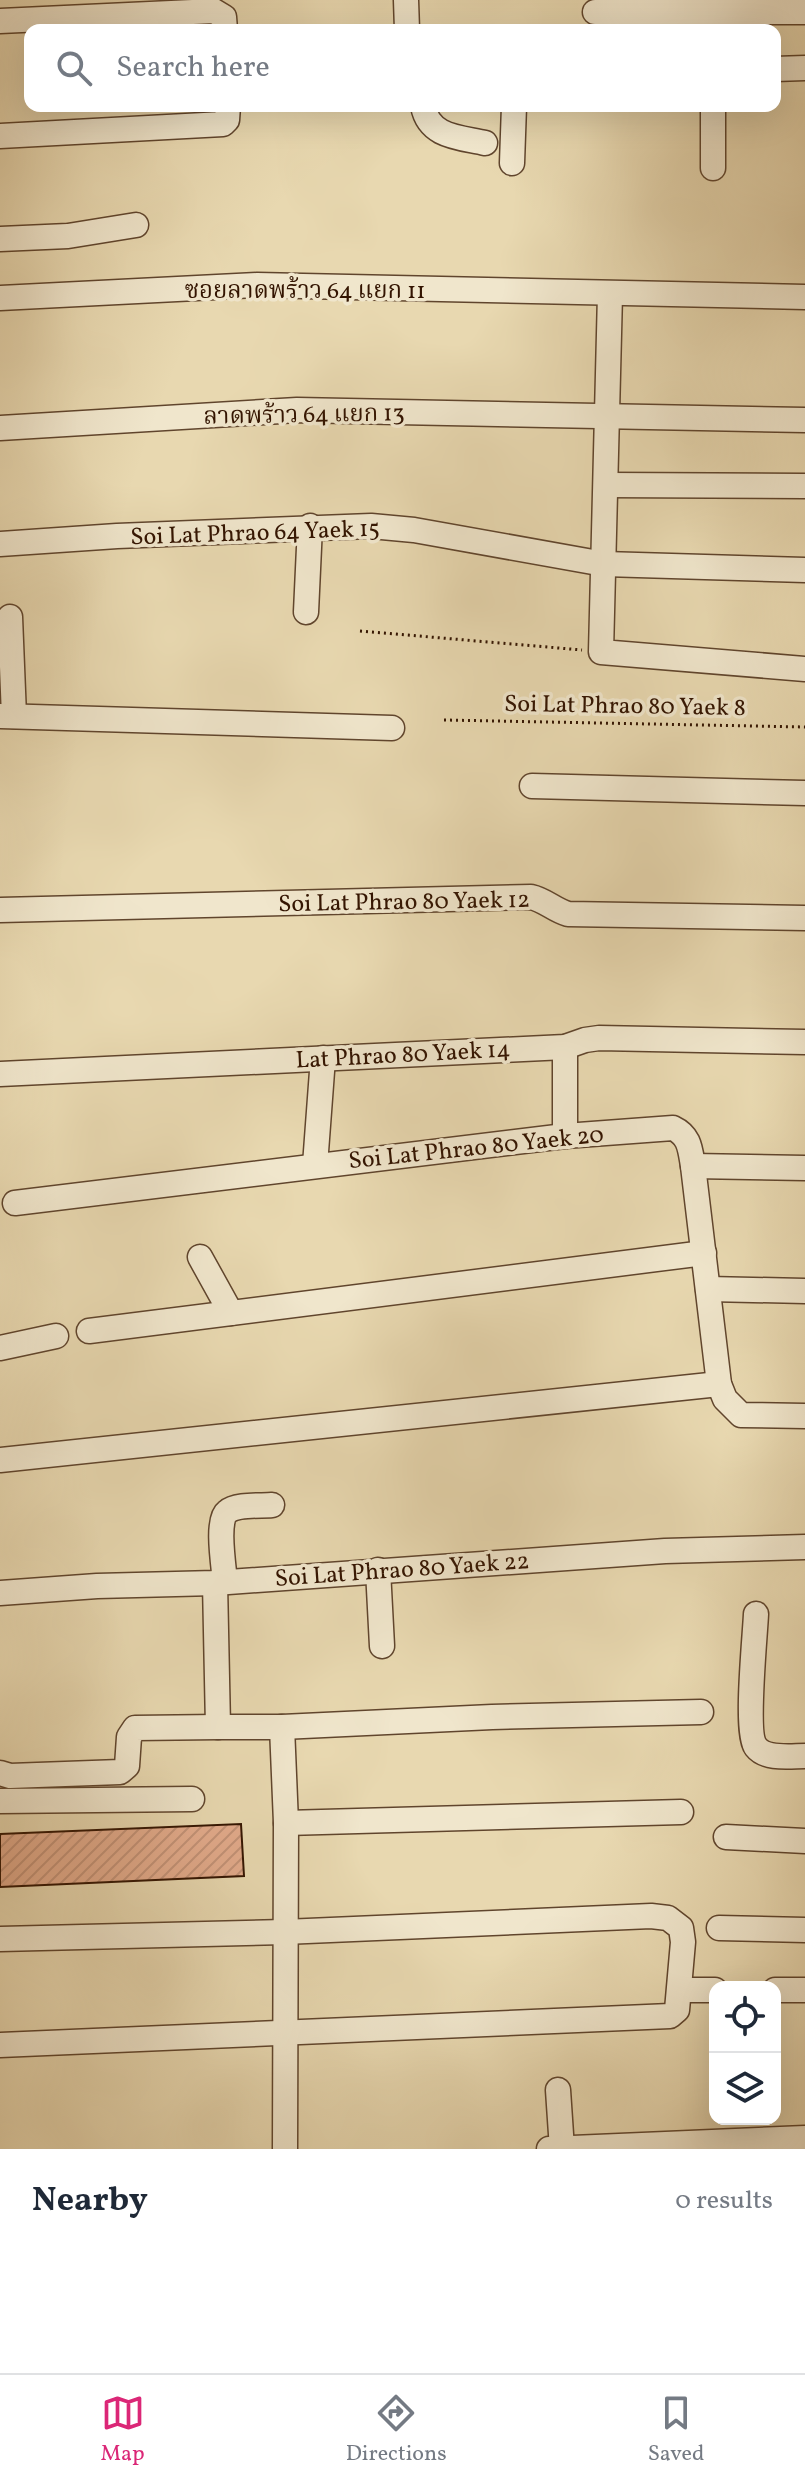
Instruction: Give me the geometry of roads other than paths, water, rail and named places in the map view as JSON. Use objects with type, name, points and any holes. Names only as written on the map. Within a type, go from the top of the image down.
[{"type":"street","points":[[406,0],[407,24]]},
{"type":"street","points":[[595,12],[805,12]]},
{"type":"street","points":[[0,21],[219,20]]},
{"type":"street","points":[[781,69],[805,68]]},
{"type":"street","points":[[0,136],[223,124],[228,112]]},
{"type":"street","points":[[425,112],[429,124],[439,132],[485,143]]},
{"type":"street","points":[[512,163],[514,112]]},
{"type":"street","points":[[713,112],[713,168]]},
{"type":"street","points":[[0,239],[68,236],[136,225]]},
{"type":"street","name":"ซอยลาดพร้าว 64 แยก 11","points":[[0,298],[257,285],[805,297]]},
{"type":"street","points":[[610,294],[601,652],[805,669]]},
{"type":"street","name":"ลาดพร้าว 64 แยก 13","points":[[0,428],[297,410],[805,420]]},
{"type":"street","points":[[606,485],[805,486]]},
{"type":"street","points":[[306,612],[310,526]]},
{"type":"street","name":"Soi Lat Phrao 64 Yaek 15","points":[[0,544],[310,526],[371,526],[414,530],[604,564],[805,570]]},
{"type":"street","points":[[10,617],[7,716],[392,728]]},
{"type":"street","points":[[532,786],[805,793]]},
{"type":"street","name":"Soi Lat Phrao 80 Yaek 12","points":[[0,910],[531,897],[568,914],[805,918]]},
{"type":"street","name":"Lat Phrao 80 Yaek 14","points":[[0,1074],[565,1047],[599,1038],[805,1042]]},
{"type":"street","points":[[565,1047],[565,1136]]},
{"type":"street","points":[[315,1165],[323,1058]]},
{"type":"street","name":"Soi Lat Phrao 80 Yaek 20","points":[[15,1203],[565,1136],[673,1128],[683,1132],[688,1140],[693,1166],[719,1384]]},
{"type":"street","points":[[693,1166],[805,1168]]},
{"type":"street","points":[[89,1331],[704,1253]]},
{"type":"street","points":[[200,1257],[231,1313]]},
{"type":"street","points":[[708,1289],[805,1291]]},
{"type":"street","points":[[0,1348],[56,1336]]},
{"type":"street","points":[[0,1460],[719,1384],[725,1399],[741,1415],[805,1416]]},
{"type":"street","points":[[218,1727],[221,1529],[224,1515],[238,1508],[272,1505]]},
{"type":"street","name":"Soi Lat Phrao 80 Yaek 22","points":[[0,1593],[220,1582],[665,1551],[805,1547]]},
{"type":"street","points":[[378,1570],[382,1646]]},
{"type":"street","points":[[756,1614],[751,1727],[754,1746],[763,1753],[805,1756]]},
{"type":"street","points":[[0,1773],[10,1776],[120,1772],[127,1766],[129,1737],[135,1728],[282,1727],[492,1717],[701,1712]]},
{"type":"street","points":[[282,1727],[286,1823],[285,2149]]},
{"type":"street","points":[[0,1801],[192,1799]]},
{"type":"street","points":[[286,1823],[681,1812]]},
{"type":"street","points":[[726,1837],[805,1841]]},
{"type":"street","points":[[0,1939],[284,1932],[651,1916],[668,1918],[681,1928],[683,1942],[681,1990],[677,2010],[670,2016],[0,2045]]},
{"type":"street","points":[[719,1928],[805,1930]]},
{"type":"street","points":[[681,1990],[709,1990]]},
{"type":"street","points":[[781,1990],[805,1990]]},
{"type":"street","points":[[558,2090],[562,2149]]},
{"type":"street","points":[[549,2149],[687,2146],[805,2138]]}]
